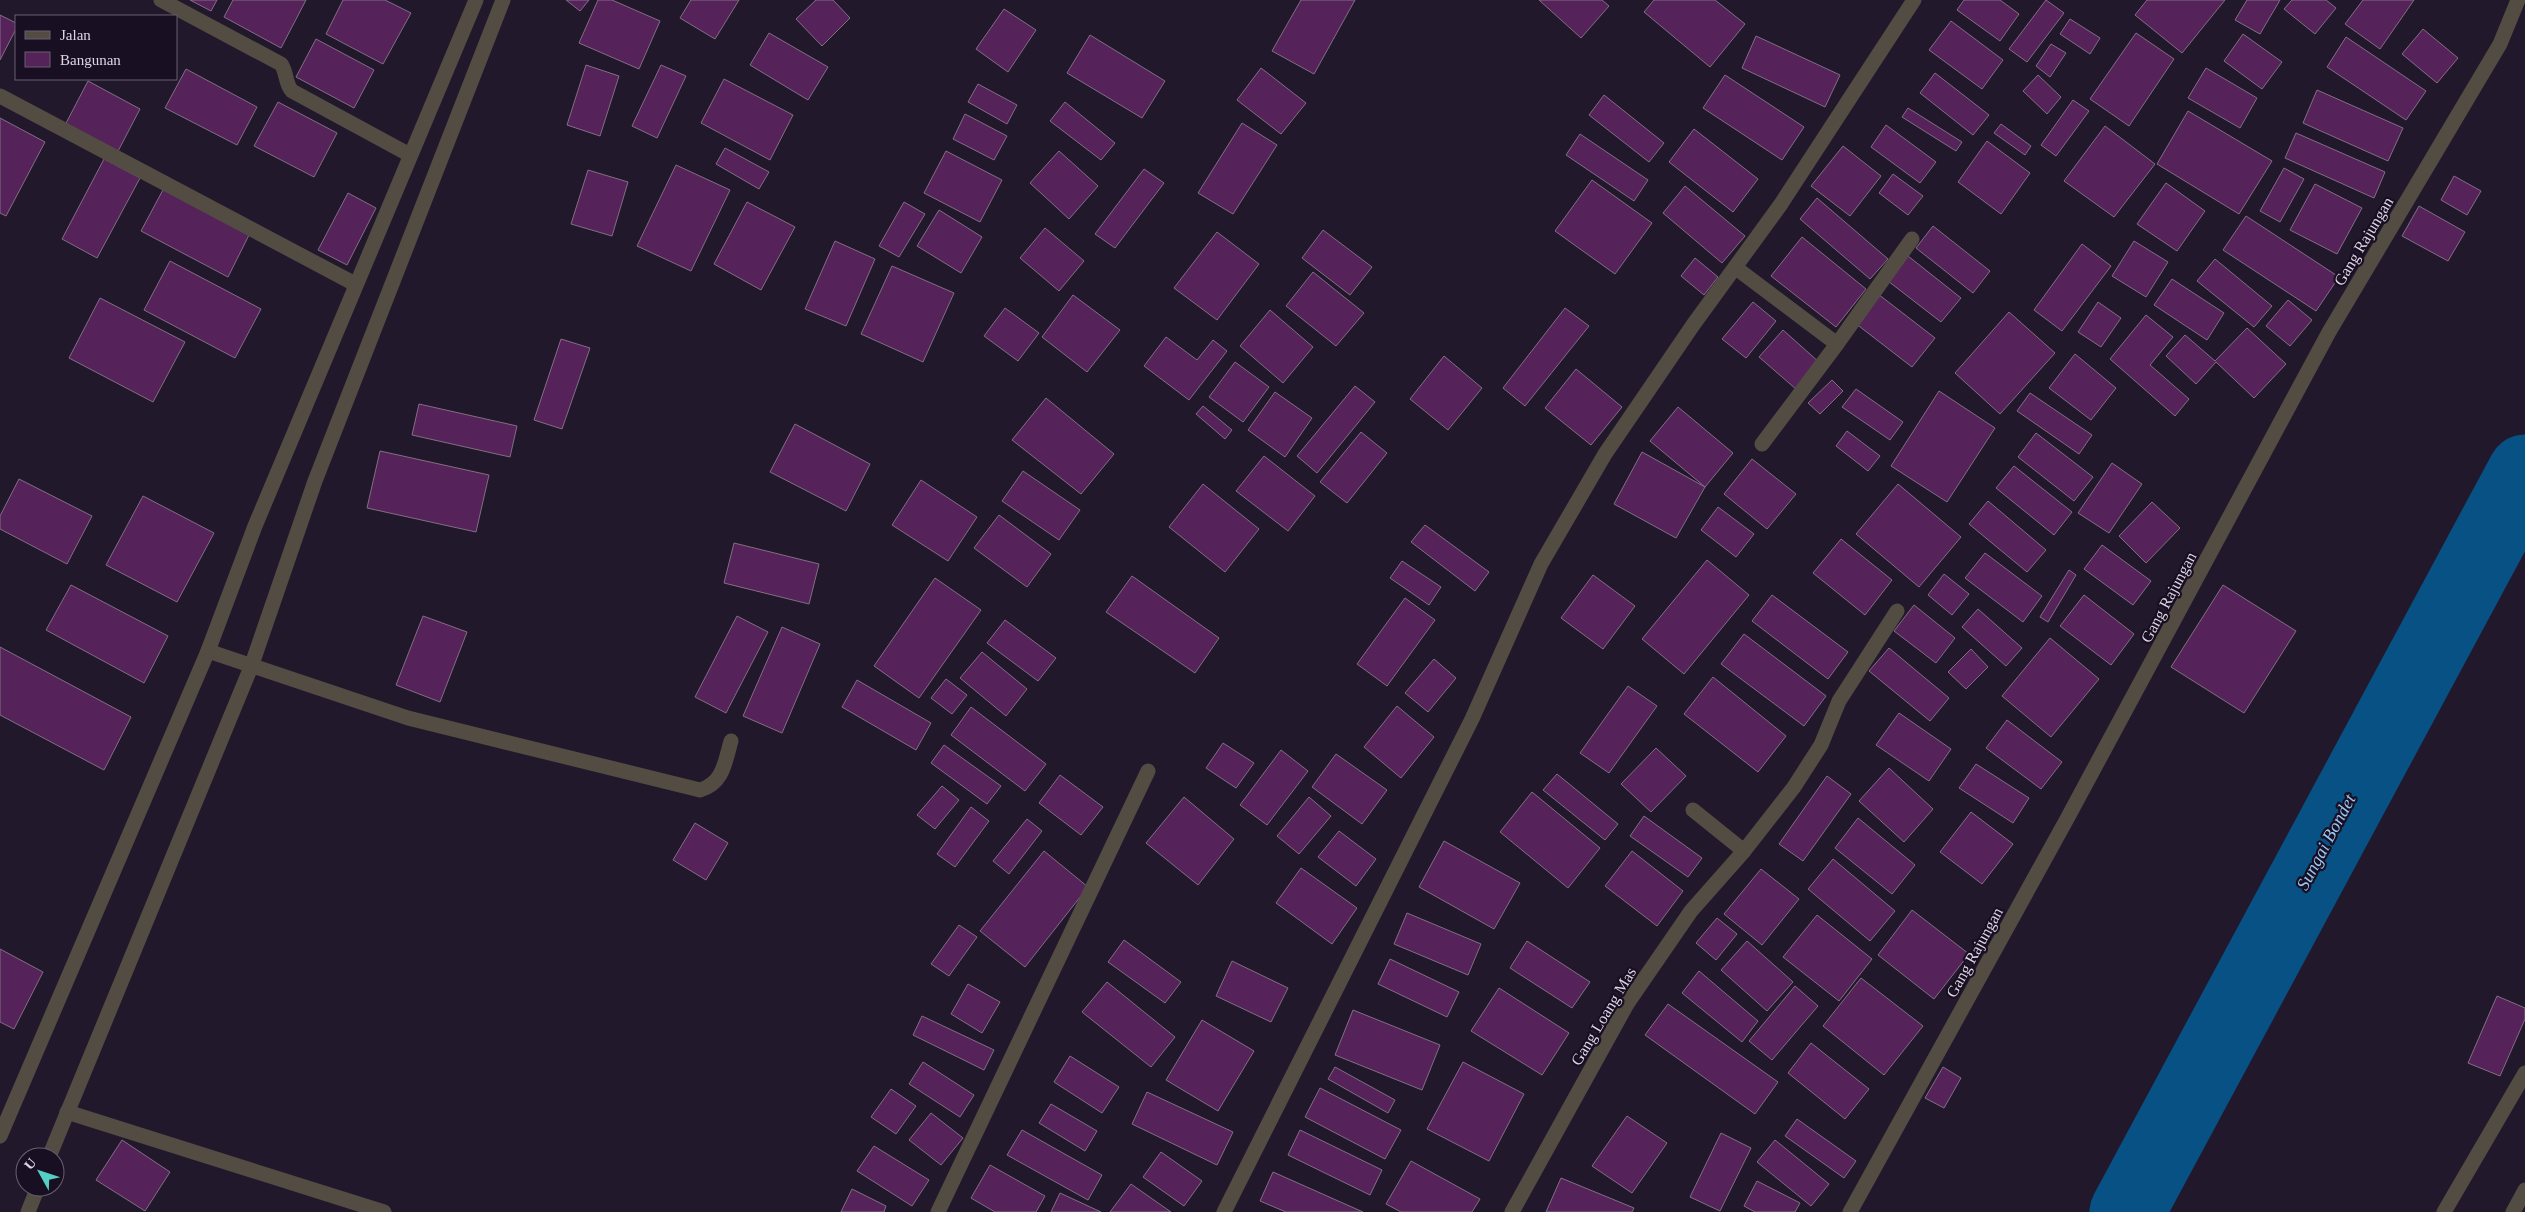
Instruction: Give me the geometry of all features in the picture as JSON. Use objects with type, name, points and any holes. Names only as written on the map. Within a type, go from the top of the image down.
[{"type":"street","points":[[161,0],[281,64],[289,88],[292,91],[410,155]]},
{"type":"street","points":[[0,1136],[215,653],[255,526],[355,284],[476,0]]},
{"type":"street","points":[[54,1147],[249,666],[315,481],[503,0]]},
{"type":"street","points":[[1224,1212],[1472,719],[1541,564],[1605,454],[1781,204],[1914,0]]},
{"type":"street","name":"Gang Rajungan","points":[[1850,1212],[2068,817],[2329,332],[2500,44],[2518,0]]},
{"type":"street","points":[[0,96],[355,284]]},
{"type":"street","points":[[1762,444],[1912,239]]},
{"type":"street","points":[[1736,268],[1837,344]]},
{"type":"street","name":"Gang Loang Mas","points":[[1512,1212],[1627,1004],[1691,911],[1744,851],[1794,788],[1820,746],[1839,701],[1897,611]]},
{"type":"street","points":[[215,653],[408,718],[700,790],[710,787],[722,774],[731,741]]},
{"type":"street","points":[[938,1212],[1148,771]]},
{"type":"street","points":[[1693,810],[1744,851]]},
{"type":"street","points":[[2444,1212],[2525,1073]]},
{"type":"street","points":[[67,1112],[384,1212]]},
{"type":"street","points":[[2513,1212],[2525,1190]]},
{"type":"street","points":[[28,1212],[34,1197]]},
{"type":"building","points":[[190,0],[217,0],[211,11]]},
{"type":"building","points":[[233,0],[306,0],[281,48],[224,17]]},
{"type":"building","points":[[343,0],[385,0],[411,13],[383,64],[326,34]]},
{"type":"building","points":[[566,0],[589,0],[580,11]]},
{"type":"building","points":[[598,0],[612,0],[660,21],[639,69],[579,43]]},
{"type":"building","points":[[691,0],[739,0],[715,39],[680,18]]},
{"type":"building","points":[[816,0],[833,0],[850,18],[822,46],[796,19]]},
{"type":"building","points":[[1301,0],[1355,0],[1314,74],[1272,51]]},
{"type":"building","points":[[1539,0],[1602,0],[1609,6],[1581,38]]},
{"type":"building","points":[[1654,0],[1715,0],[1745,24],[1710,67],[1644,12]]},
{"type":"building","points":[[1964,0],[2000,0],[2019,14],[2000,41],[1957,10]]},
{"type":"building","points":[[2046,0],[2064,13],[2027,62],[2009,49]]},
{"type":"building","points":[[2147,0],[2225,0],[2182,53],[2135,15]]},
{"type":"building","points":[[2247,0],[2280,0],[2260,34],[2235,20]]},
{"type":"building","points":[[2292,0],[2326,0],[2336,8],[2315,34],[2284,9]]},
{"type":"building","points":[[2363,0],[2414,0],[2380,49],[2345,24]]},
{"type":"building","points":[[1004,9],[1036,30],[1008,72],[976,49]]},
{"type":"building","points":[[0,15],[15,22],[15,31],[0,60]]},
{"type":"building","points":[[2070,19],[2100,38],[2090,54],[2060,34]]},
{"type":"building","points":[[1951,21],[2003,60],[1982,89],[1929,50]]},
{"type":"building","points":[[2423,29],[2458,58],[2437,83],[2402,54]]},
{"type":"building","points":[[769,33],[828,67],[808,100],[750,65]]},
{"type":"building","points":[[2136,33],[2174,59],[2129,126],[2090,99]]},
{"type":"building","points":[[2243,34],[2282,62],[2262,89],[2224,61]]},
{"type":"building","points":[[1090,35],[1165,81],[1142,118],[1067,73]]},
{"type":"building","points":[[1756,36],[1840,75],[1825,107],[1742,68]]},
{"type":"building","points":[[2346,37],[2426,91],[2406,120],[2327,67]]},
{"type":"building","points":[[316,39],[374,70],[354,108],[296,77]]},
{"type":"building","points":[[2051,44],[2066,53],[2050,77],[2036,66]]},
{"type":"building","points":[[586,65],[619,76],[600,136],[567,125]]},
{"type":"building","points":[[661,65],[686,76],[657,138],[632,126]]},
{"type":"building","points":[[1261,68],[1306,103],[1281,134],[1237,100]]},
{"type":"building","points":[[2206,68],[2257,98],[2240,128],[2188,98]]},
{"type":"building","points":[[186,69],[257,107],[237,145],[165,108]]},
{"type":"building","points":[[1935,73],[1989,115],[1973,135],[1920,93]]},
{"type":"building","points":[[1725,75],[1804,127],[1782,160],[1703,108]]},
{"type":"building","points":[[2038,75],[2061,97],[2047,114],[2023,91]]},
{"type":"building","points":[[724,79],[793,115],[770,160],[701,123]]},
{"type":"building","points":[[88,81],[140,109],[116,155],[64,127]]},
{"type":"building","points":[[978,84],[1017,105],[1007,124],[968,102]]},
{"type":"building","points":[[2317,90],[2403,128],[2388,161],[2303,123]]},
{"type":"building","points":[[1604,95],[1664,143],[1649,162],[1589,115]]},
{"type":"building","points":[[2073,100],[2089,111],[2056,156],[2041,145]]},
{"type":"building","points":[[278,102],[337,133],[314,177],[254,146]]},
{"type":"building","points":[[1065,102],[1115,143],[1101,160],[1050,121]]},
{"type":"building","points":[[1908,108],[1962,142],[1956,151],[1902,117]]},
{"type":"building","points":[[2188,111],[2272,161],[2239,214],[2157,164]]},
{"type":"building","points":[[965,114],[1007,136],[994,160],[953,139]]},
{"type":"building","points":[[0,118],[45,142],[6,216],[0,213]]},
{"type":"building","points":[[1242,123],[1277,145],[1233,214],[1198,193]]},
{"type":"building","points":[[2001,124],[2031,146],[2025,155],[1994,133]]},
{"type":"building","points":[[1886,125],[1936,162],[1920,183],[1871,147]]},
{"type":"building","points":[[2105,126],[2155,164],[2114,217],[2064,181]]},
{"type":"building","points":[[1694,129],[1758,179],[1733,212],[1669,162]]},
{"type":"building","points":[[2296,133],[2385,172],[2374,198],[2285,158]]},
{"type":"building","points":[[1580,134],[1648,180],[1634,201],[1566,155]]},
{"type":"building","points":[[1987,141],[2030,173],[2001,214],[1958,182]]},
{"type":"building","points":[[1843,146],[1881,176],[1850,216],[1811,186]]},
{"type":"building","points":[[725,148],[769,172],[759,189],[716,164]]},
{"type":"building","points":[[946,151],[1002,180],[980,222],[924,193]]},
{"type":"building","points":[[1059,151],[1098,186],[1069,219],[1030,183]]},
{"type":"building","points":[[104,159],[140,178],[97,258],[62,239]]},
{"type":"building","points":[[676,165],[730,190],[691,271],[637,246]]},
{"type":"building","points":[[2284,168],[2304,179],[2280,222],[2260,211]]},
{"type":"building","points":[[1144,169],[1164,183],[1115,248],[1095,234]]},
{"type":"building","points":[[588,170],[628,182],[612,236],[571,224]]},
{"type":"building","points":[[1893,174],[1923,196],[1908,215],[1879,193]]},
{"type":"building","points":[[2454,176],[2481,191],[2467,215],[2441,200]]},
{"type":"building","points":[[1592,180],[1652,223],[1615,274],[1555,231]]},
{"type":"building","points":[[2166,183],[2205,211],[2177,251],[2137,224]]},
{"type":"building","points":[[2315,184],[2362,208],[2337,254],[2290,230]]},
{"type":"building","points":[[165,186],[251,231],[228,277],[141,231]]},
{"type":"building","points":[[1685,186],[1745,236],[1722,263],[1663,213]]},
{"type":"building","points":[[348,193],[376,208],[347,265],[318,250]]},
{"type":"building","points":[[1817,198],[1888,259],[1870,279],[1800,219]]},
{"type":"building","points":[[747,202],[795,227],[761,290],[714,264]]},
{"type":"building","points":[[904,202],[925,214],[899,257],[879,246]]},
{"type":"building","points":[[2419,206],[2465,232],[2448,261],[2402,236]]},
{"type":"building","points":[[939,210],[982,237],[961,273],[917,246]]},
{"type":"building","points":[[2246,216],[2339,277],[2316,311],[2223,250]]},
{"type":"building","points":[[1933,226],[1990,271],[1973,293],[1916,248]]},
{"type":"building","points":[[1045,228],[1084,261],[1059,291],[1020,258]]},
{"type":"building","points":[[1323,230],[1372,267],[1350,295],[1302,258]]},
{"type":"building","points":[[1217,232],[1259,264],[1217,320],[1174,288]]},
{"type":"building","points":[[1802,237],[1866,289],[1836,327],[1771,276]]},
{"type":"building","points":[[835,241],[875,259],[846,326],[805,309]]},
{"type":"building","points":[[2134,241],[2168,262],[2146,297],[2112,276]]},
{"type":"building","points":[[2082,244],[2111,266],[2062,331],[2034,310]]},
{"type":"building","points":[[1908,256],[1961,298],[1941,322],[1888,281]]},
{"type":"building","points":[[1695,258],[1718,277],[1704,295],[1681,276]]},
{"type":"building","points":[[2215,259],[2272,306],[2254,327],[2197,281]]},
{"type":"building","points":[[170,261],[261,309],[235,358],[144,310]]},
{"type":"building","points":[[892,266],[954,293],[923,362],[861,334]]},
{"type":"building","points":[[1313,272],[1364,313],[1336,346],[1286,306]]},
{"type":"building","points":[[2172,279],[2224,313],[2207,340],[2154,305]]},
{"type":"building","points":[[1878,294],[1935,338],[1912,367],[1855,323]]},
{"type":"building","points":[[1073,295],[1120,330],[1087,372],[1042,337]]},
{"type":"building","points":[[100,298],[185,342],[153,402],[69,358]]},
{"type":"building","points":[[2288,300],[2312,320],[2290,346],[2266,326]]},
{"type":"building","points":[[1753,302],[1776,321],[1746,358],[1722,339]]},
{"type":"building","points":[[2098,302],[2121,318],[2101,347],[2078,332]]},
{"type":"building","points":[[1005,308],[1039,333],[1018,361],[984,336]]},
{"type":"building","points":[[1565,308],[1589,326],[1525,406],[1503,388]]},
{"type":"building","points":[[1270,310],[1313,347],[1283,383],[1240,346]]},
{"type":"building","points":[[2009,312],[2055,353],[2000,414],[1955,373]]},
{"type":"building","points":[[2146,315],[2173,337],[2150,365],[2189,399],[2175,416],[2110,359]]},
{"type":"building","points":[[2247,328],[2286,364],[2254,398],[2216,362],[2196,384],[2166,356],[2185,335],[2215,361]]},
{"type":"building","points":[[1783,330],[1820,363],[1797,390],[1759,357]]},
{"type":"building","points":[[1166,337],[1197,360],[1213,340],[1227,351],[1189,400],[1144,366]]},
{"type":"building","points":[[561,339],[590,348],[562,429],[534,420]]},
{"type":"building","points":[[2075,354],[2116,388],[2091,420],[2049,388]]},
{"type":"building","points":[[1444,356],[1482,388],[1448,430],[1410,399]]},
{"type":"building","points":[[1235,362],[1269,387],[1243,422],[1209,397]]},
{"type":"building","points":[[1576,369],[1622,407],[1591,445],[1545,408]]},
{"type":"building","points":[[1832,380],[1843,391],[1820,414],[1808,403]]},
{"type":"building","points":[[1355,386],[1375,402],[1317,473],[1297,456]]},
{"type":"building","points":[[1856,389],[1903,422],[1890,440],[1842,407]]},
{"type":"building","points":[[1939,391],[1995,428],[1947,502],[1891,466]]},
{"type":"building","points":[[1275,392],[1312,418],[1285,457],[1248,430]]},
{"type":"building","points":[[2030,393],[2092,435],[2079,454],[2017,411]]},
{"type":"building","points":[[1046,398],[1114,454],[1081,494],[1012,440]]},
{"type":"building","points":[[419,404],[517,426],[510,457],[412,435]]},
{"type":"building","points":[[1203,406],[1232,430],[1225,439],[1196,414]]},
{"type":"building","points":[[1678,407],[1733,453],[1705,487],[1650,441]]},
{"type":"building","points":[[795,424],[870,464],[846,511],[770,472]]},
{"type":"building","points":[[1847,431],[1880,456],[1868,471],[1836,446]]},
{"type":"building","points":[[1361,432],[1387,453],[1347,503],[1320,482]]},
{"type":"building","points":[[2036,433],[2093,477],[2074,501],[2018,457]]},
{"type":"building","points":[[380,451],[489,475],[476,532],[367,508]]},
{"type":"building","points":[[1642,452],[1705,487],[1676,538],[1614,504]]},
{"type":"building","points":[[1264,456],[1315,496],[1288,531],[1236,491]]},
{"type":"building","points":[[1752,459],[1796,494],[1767,529],[1724,494]]},
{"type":"building","points":[[2112,463],[2142,484],[2109,533],[2078,513]]},
{"type":"building","points":[[2014,466],[2072,512],[2054,535],[1996,488]]},
{"type":"building","points":[[1023,471],[1080,510],[1059,540],[1002,501]]},
{"type":"building","points":[[19,479],[92,516],[67,564],[0,529],[0,516]]},
{"type":"building","points":[[921,480],[977,517],[948,561],[892,525]]},
{"type":"building","points":[[1203,484],[1259,529],[1225,572],[1169,527]]},
{"type":"building","points":[[1898,484],[1961,537],[1919,587],[1856,534]]},
{"type":"building","points":[[143,496],[214,533],[177,602],[106,565]]},
{"type":"building","points":[[1988,501],[2046,550],[2027,572],[1969,524]]},
{"type":"building","points":[[2152,502],[2180,528],[2146,563],[2119,536]]},
{"type":"building","points":[[1718,507],[1754,534],[1736,557],[1701,530]]},
{"type":"building","points":[[999,515],[1051,554],[1027,587],[974,548]]},
{"type":"building","points":[[1425,525],[1489,572],[1475,591],[1411,542]]},
{"type":"building","points":[[1841,539],[1892,580],[1865,615],[1813,573]]},
{"type":"building","points":[[734,543],[819,564],[809,604],[724,583]]},
{"type":"building","points":[[2102,545],[2151,581],[2133,605],[2084,569]]},
{"type":"building","points":[[1985,553],[2042,596],[2023,622],[1965,578]]},
{"type":"building","points":[[1707,560],[1749,595],[1684,674],[1642,639]]},
{"type":"building","points":[[1402,561],[1441,587],[1429,605],[1390,578]]},
{"type":"building","points":[[2069,570],[2076,575],[2048,622],[2040,617]]},
{"type":"building","points":[[1944,574],[1969,594],[1952,615],[1928,595]]},
{"type":"building","points":[[1593,575],[1635,606],[1603,649],[1561,618]]},
{"type":"building","points":[[1132,576],[1219,638],[1195,673],[1106,612]]},
{"type":"building","points":[[935,578],[981,610],[919,698],[874,666]]},
{"type":"building","points":[[71,585],[168,636],[144,683],[46,630]]},
{"type":"building","points":[[2223,585],[2296,631],[2244,713],[2171,667]]},
{"type":"building","points":[[1772,595],[1848,652],[1828,679],[1752,621]]},
{"type":"building","points":[[2084,595],[2134,634],[2111,665],[2060,626]]},
{"type":"building","points":[[1405,598],[1435,620],[1387,686],[1357,664]]},
{"type":"building","points":[[1914,605],[1955,638],[1936,663],[1894,631]]},
{"type":"building","points":[[1978,609],[2022,648],[2006,666],[1962,627]]},
{"type":"building","points":[[423,616],[467,632],[440,702],[396,685]]},
{"type":"building","points":[[737,616],[768,632],[726,713],[695,697]]},
{"type":"building","points":[[1005,620],[1056,658],[1038,681],[987,643]]},
{"type":"building","points":[[782,627],[820,644],[782,733],[743,716]]},
{"type":"building","points":[[1744,634],[1826,696],[1804,726],[1721,664]]},
{"type":"building","points":[[2050,638],[2099,679],[2051,737],[2002,696]]},
{"type":"building","points":[[0,647],[131,717],[104,770],[0,715]]},
{"type":"building","points":[[1889,648],[1949,698],[1930,721],[1869,671]]},
{"type":"building","points":[[1971,649],[1988,667],[1966,689],[1948,672]]},
{"type":"building","points":[[982,652],[1027,689],[1006,716],[960,678]]},
{"type":"building","points":[[1434,659],[1456,678],[1428,712],[1405,693]]},
{"type":"building","points":[[1713,677],[1786,736],[1758,772],[1684,714]]},
{"type":"building","points":[[946,679],[967,695],[952,714],[931,698]]},
{"type":"building","points":[[857,680],[931,723],[916,750],[842,707]]},
{"type":"building","points":[[1628,686],[1657,706],[1609,773],[1580,753]]},
{"type":"building","points":[[1397,706],[1434,737],[1401,778],[1364,747]]},
{"type":"building","points":[[971,707],[1046,764],[1025,791],[951,735]]},
{"type":"building","points":[[1899,713],[1951,749],[1929,781],[1876,745]]},
{"type":"building","points":[[2007,720],[2062,762],[2041,789],[1986,748]]},
{"type":"building","points":[[1223,743],[1254,763],[1236,788],[1206,768]]},
{"type":"building","points":[[944,745],[1001,786],[987,804],[931,763]]},
{"type":"building","points":[[1656,748],[1686,776],[1651,812],[1621,784]]},
{"type":"building","points":[[1281,750],[1308,771],[1267,825],[1240,805]]},
{"type":"building","points":[[1336,754],[1387,790],[1362,824],[1312,787]]},
{"type":"building","points":[[1976,764],[2029,798],[2013,823],[1959,788]]},
{"type":"building","points":[[1889,768],[1933,809],[1904,842],[1859,801]]},
{"type":"building","points":[[1557,774],[1618,824],[1605,840],[1543,790]]},
{"type":"building","points":[[1060,775],[1103,807],[1081,835],[1039,803]]},
{"type":"building","points":[[1827,776],[1851,794],[1803,861],[1779,844]]},
{"type":"building","points":[[942,786],[959,800],[935,829],[917,815]]},
{"type":"building","points":[[1532,792],[1600,848],[1568,888],[1500,832]]},
{"type":"building","points":[[1184,797],[1234,839],[1198,885],[1146,843]]},
{"type":"building","points":[[1309,797],[1331,816],[1299,854],[1277,836]]},
{"type":"building","points":[[971,807],[989,821],[955,867],[937,854]]},
{"type":"building","points":[[1971,812],[2013,844],[1982,884],[1940,852]]},
{"type":"building","points":[[1644,816],[1702,858],[1688,877],[1630,836]]},
{"type":"building","points":[[1858,818],[1915,865],[1892,894],[1835,848]]},
{"type":"building","points":[[1027,819],[1042,831],[1009,874],[993,861]]},
{"type":"building","points":[[695,823],[728,843],[706,880],[673,860]]},
{"type":"building","points":[[1339,831],[1376,859],[1356,886],[1318,857]]},
{"type":"building","points":[[1444,841],[1520,883],[1494,929],[1419,887]]},
{"type":"building","points":[[1044,851],[1088,887],[1025,967],[980,931]]},
{"type":"building","points":[[1632,851],[1683,891],[1657,926],[1605,886]]},
{"type":"building","points":[[1833,859],[1895,911],[1870,941],[1808,889]]},
{"type":"building","points":[[1301,868],[1357,908],[1332,944],[1276,903]]},
{"type":"building","points":[[1761,869],[1799,899],[1762,945],[1724,914]]},
{"type":"building","points":[[1912,910],[1969,954],[1934,999],[1878,955]]},
{"type":"building","points":[[1407,913],[1481,944],[1468,975],[1394,944]]},
{"type":"building","points":[[1817,915],[1872,959],[1839,1001],[1783,957]]},
{"type":"building","points":[[1717,918],[1737,934],[1716,960],[1696,943]]},
{"type":"building","points":[[959,925],[977,937],[949,976],[931,964]]},
{"type":"building","points":[[1124,940],[1181,982],[1165,1003],[1108,962]]},
{"type":"building","points":[[1527,941],[1590,982],[1572,1008],[1510,968]]},
{"type":"building","points":[[1747,941],[1793,982],[1767,1011],[1721,970]]},
{"type":"building","points":[[0,949],[43,972],[14,1029],[0,1022]]},
{"type":"building","points":[[1390,959],[1459,992],[1447,1017],[1378,984]]},
{"type":"building","points":[[1232,961],[1288,988],[1271,1022],[1216,996]]},
{"type":"building","points":[[1699,971],[1758,1021],[1742,1042],[1682,993]]},
{"type":"building","points":[[1861,978],[1923,1026],[1884,1075],[1823,1026]]},
{"type":"building","points":[[1107,982],[1175,1037],[1151,1067],[1082,1012]]},
{"type":"building","points":[[968,984],[1000,1002],[982,1033],[951,1014]]},
{"type":"building","points":[[1795,986],[1818,1006],[1772,1060],[1749,1041]]},
{"type":"building","points":[[1499,988],[1569,1033],[1542,1075],[1471,1031]]},
{"type":"building","points":[[2497,996],[2525,1008],[2525,1019],[2500,1076],[2468,1063]]},
{"type":"building","points":[[1668,1004],[1778,1082],[1755,1114],[1645,1035]]},
{"type":"building","points":[[1353,1010],[1440,1045],[1422,1090],[1335,1055]]},
{"type":"building","points":[[922,1016],[994,1050],[984,1070],[913,1035]]},
{"type":"building","points":[[1202,1020],[1254,1051],[1218,1111],[1166,1080]]},
{"type":"building","points":[[1811,1043],[1869,1089],[1845,1119],[1788,1073]]},
{"type":"building","points":[[1070,1056],[1119,1087],[1102,1113],[1054,1082]]},
{"type":"building","points":[[923,1062],[974,1095],[960,1117],[909,1084]]},
{"type":"building","points":[[1463,1062],[1524,1094],[1489,1161],[1427,1129]]},
{"type":"building","points":[[1335,1067],[1395,1100],[1388,1113],[1328,1079]]},
{"type":"building","points":[[1943,1067],[1961,1078],[1944,1108],[1925,1098]]},
{"type":"building","points":[[1320,1088],[1401,1130],[1385,1159],[1305,1117]]},
{"type":"building","points":[[891,1089],[916,1106],[896,1134],[871,1117]]},
{"type":"building","points":[[1147,1092],[1233,1132],[1217,1165],[1132,1124]]},
{"type":"building","points":[[1051,1104],[1097,1131],[1085,1151],[1039,1123]]},
{"type":"building","points":[[931,1113],[963,1138],[941,1165],[909,1140]]},
{"type":"building","points":[[1627,1116],[1667,1143],[1632,1193],[1592,1166]]},
{"type":"building","points":[[1797,1119],[1856,1161],[1844,1178],[1785,1136]]},
{"type":"building","points":[[1022,1130],[1102,1175],[1088,1200],[1007,1155]]},
{"type":"building","points":[[1300,1130],[1382,1170],[1370,1195],[1288,1155]]},
{"type":"building","points":[[1721,1133],[1751,1148],[1720,1211],[1690,1197]]},
{"type":"building","points":[[122,1140],[170,1172],[145,1211],[96,1180]]},
{"type":"building","points":[[1775,1140],[1829,1184],[1811,1206],[1757,1162]]},
{"type":"building","points":[[874,1146],[929,1180],[912,1206],[857,1171]]},
{"type":"building","points":[[1161,1152],[1202,1181],[1184,1206],[1143,1177]]},
{"type":"building","points":[[1411,1161],[1480,1199],[1472,1212],[1401,1212],[1386,1204]]},
{"type":"building","points":[[990,1165],[1045,1196],[1036,1212],[995,1212],[971,1198]]},
{"type":"building","points":[[1273,1172],[1363,1212],[1286,1212],[1260,1201]]},
{"type":"building","points":[[1561,1178],[1634,1208],[1632,1212],[1546,1212]]},
{"type":"building","points":[[1757,1181],[1800,1203],[1795,1212],[1755,1212],[1744,1206]]},
{"type":"building","points":[[1131,1184],[1171,1212],[1110,1212]]},
{"type":"building","points":[[852,1189],[886,1206],[884,1212],[841,1212]]},
{"type":"building","points":[[1060,1193],[1101,1212],[1051,1212]]},
{"type":"waterway","name":"Sungai Bondet","points":[[2127,1212],[2525,472]]}]
